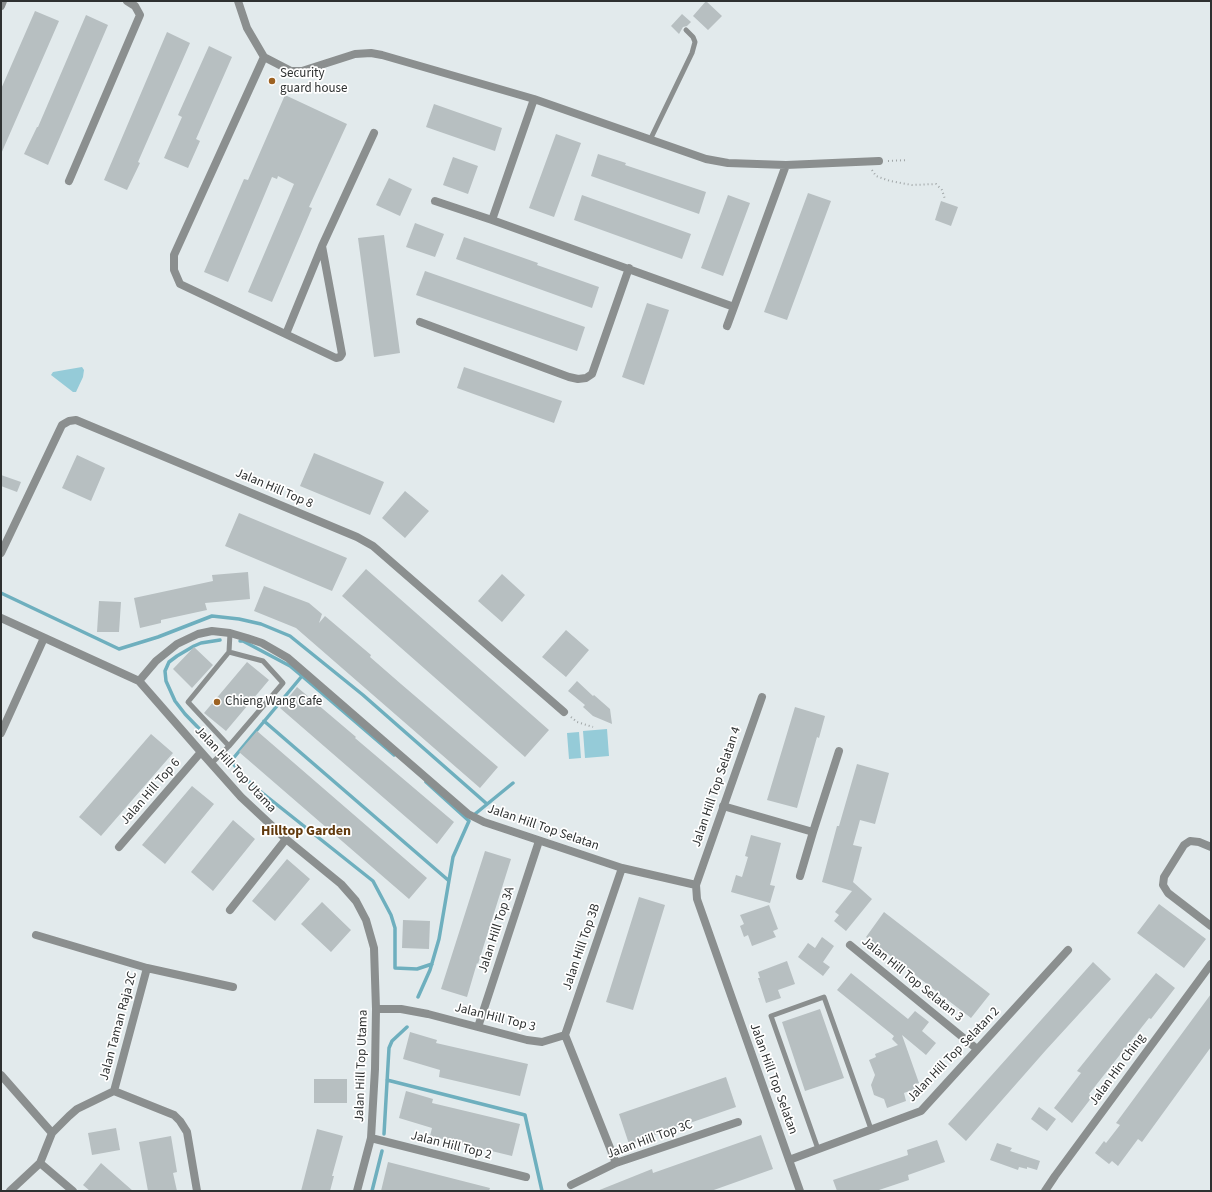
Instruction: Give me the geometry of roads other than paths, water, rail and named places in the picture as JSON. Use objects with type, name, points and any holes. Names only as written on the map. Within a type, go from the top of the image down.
[{"type":"street","points":[[1,6],[3,1]]},
{"type":"street","points":[[69,181],[140,15],[135,6],[127,1]]},
{"type":"street","points":[[238,1],[247,28],[264,57],[291,72],[302,71],[355,54],[370,53],[382,55],[534,99],[706,159],[728,163],[786,165],[879,162]]},
{"type":"street","points":[[264,57],[174,255],[174,270],[180,284],[336,358],[340,357],[342,354],[322,246]]},
{"type":"street","points":[[492,220],[534,99]]},
{"type":"street","points":[[286,334],[322,246],[374,133]]},
{"type":"street","points":[[727,326],[786,165]]},
{"type":"street","points":[[435,201],[629,268],[734,307]]},
{"type":"street","points":[[420,322],[569,377],[578,379],[586,378],[592,374],[629,268]]},
{"type":"street","name":"Jalan Hill Top 8","points":[[1,553],[62,425],[69,421],[76,420],[357,537],[373,546],[564,712]]},
{"type":"street","name":"Jalan Hill Top Utama","points":[[1,618],[139,681],[241,797],[286,839],[341,884],[356,901],[366,920],[374,948],[376,1009],[375,1069],[371,1138],[358,1191]]},
{"type":"street","name":"Jalan Hill Top Selatan","points":[[139,681],[156,662],[177,644],[198,634],[212,632],[230,634],[262,643],[288,658],[468,814],[484,822],[622,868],[696,885],[697,899],[800,1191]]},
{"type":"street","points":[[1,734],[44,638]]},
{"type":"street","name":"Jalan Hill Top Selatan 4","points":[[696,885],[762,697]]},
{"type":"street","points":[[800,876],[839,751]]},
{"type":"street","name":"Jalan Hill Top 6","points":[[119,847],[200,752]]},
{"type":"street","points":[[723,806],[813,832]]},
{"type":"street","points":[[230,910],[286,839]]},
{"type":"street","name":"Jalan Hill Top 3A","points":[[478,1027],[539,841]]},
{"type":"street","points":[[1211,847],[1199,842],[1190,841],[1184,845],[1164,877],[1163,885],[1168,893],[1211,926]]},
{"type":"street","name":"Jalan Hill Top 3B","points":[[565,1035],[622,868]]},
{"type":"street","name":"Jalan Taman Raja 2C","points":[[36,935],[147,968],[233,987]]},
{"type":"street","name":"Jalan Hill Top Selatan 3","points":[[850,944],[977,1049]]},
{"type":"street","name":"Jalan Hill Top Selatan 2","points":[[790,1160],[921,1110],[1068,950]]},
{"type":"street","name":"Jalan Hin Ching","points":[[1046,1191],[1060,1169],[1211,964]]},
{"type":"street","name":"Jalan Taman Raja 2C","points":[[114,1092],[147,968]]},
{"type":"street","name":"Jalan Hill Top 3","points":[[376,1009],[402,1010],[428,1014],[527,1040],[542,1042],[565,1035]]},
{"type":"street","points":[[565,1035],[616,1163]]},
{"type":"street","points":[[1,1075],[52,1133]]},
{"type":"street","points":[[10,1191],[40,1163],[52,1133],[77,1109],[114,1092],[174,1115],[180,1121],[187,1132],[197,1191]]},
{"type":"street","name":"Jalan Hill Top 3C","points":[[571,1185],[616,1163],[738,1122]]},
{"type":"street","name":"Jalan Hill Top 2","points":[[371,1138],[526,1177]]},
{"type":"street","points":[[40,1163],[73,1191]]},
{"type":"lane","points":[[650,140],[692,53],[695,42],[693,37],[686,30]]},
{"type":"lane","points":[[229,746],[188,702],[230,652],[230,634]]},
{"type":"lane","points":[[212,764],[283,683],[263,661],[230,652]]},
{"type":"lane","points":[[818,1149],[771,1016],[824,997],[871,1129]]},
{"type":"waterway","points":[[1,593],[119,649],[158,637],[212,616],[239,619],[261,624],[290,636],[363,695],[487,804]]},
{"type":"waterway","points":[[216,746],[185,714],[175,701],[166,681],[165,671],[169,662],[194,646],[201,643],[220,640]]},
{"type":"waterway","points":[[240,641],[243,641],[290,666],[302,676]]},
{"type":"waterway","points":[[231,761],[302,676],[394,755]]},
{"type":"waterway","points":[[264,721],[448,880]]},
{"type":"waterway","points":[[230,760],[251,784],[373,881],[391,915],[395,928],[395,968],[417,969],[432,964]]},
{"type":"waterway","points":[[418,997],[430,970],[439,939],[453,857],[469,821],[426,782]]},
{"type":"waterway","points":[[475,814],[513,783]]},
{"type":"waterway","points":[[384,1134],[389,1048],[392,1041],[407,1027]]},
{"type":"waterway","points":[[387,1080],[525,1115],[542,1191]]},
{"type":"waterway","points":[[372,1191],[382,1151]]},
{"type":"place","name":"Security guard house","points":[[272,81]]},
{"type":"place","name":"Chieng Wang Cafe","points":[[217,702]]},
{"type":"district","name":"Hilltop Garden","points":[[306,832]]}]
